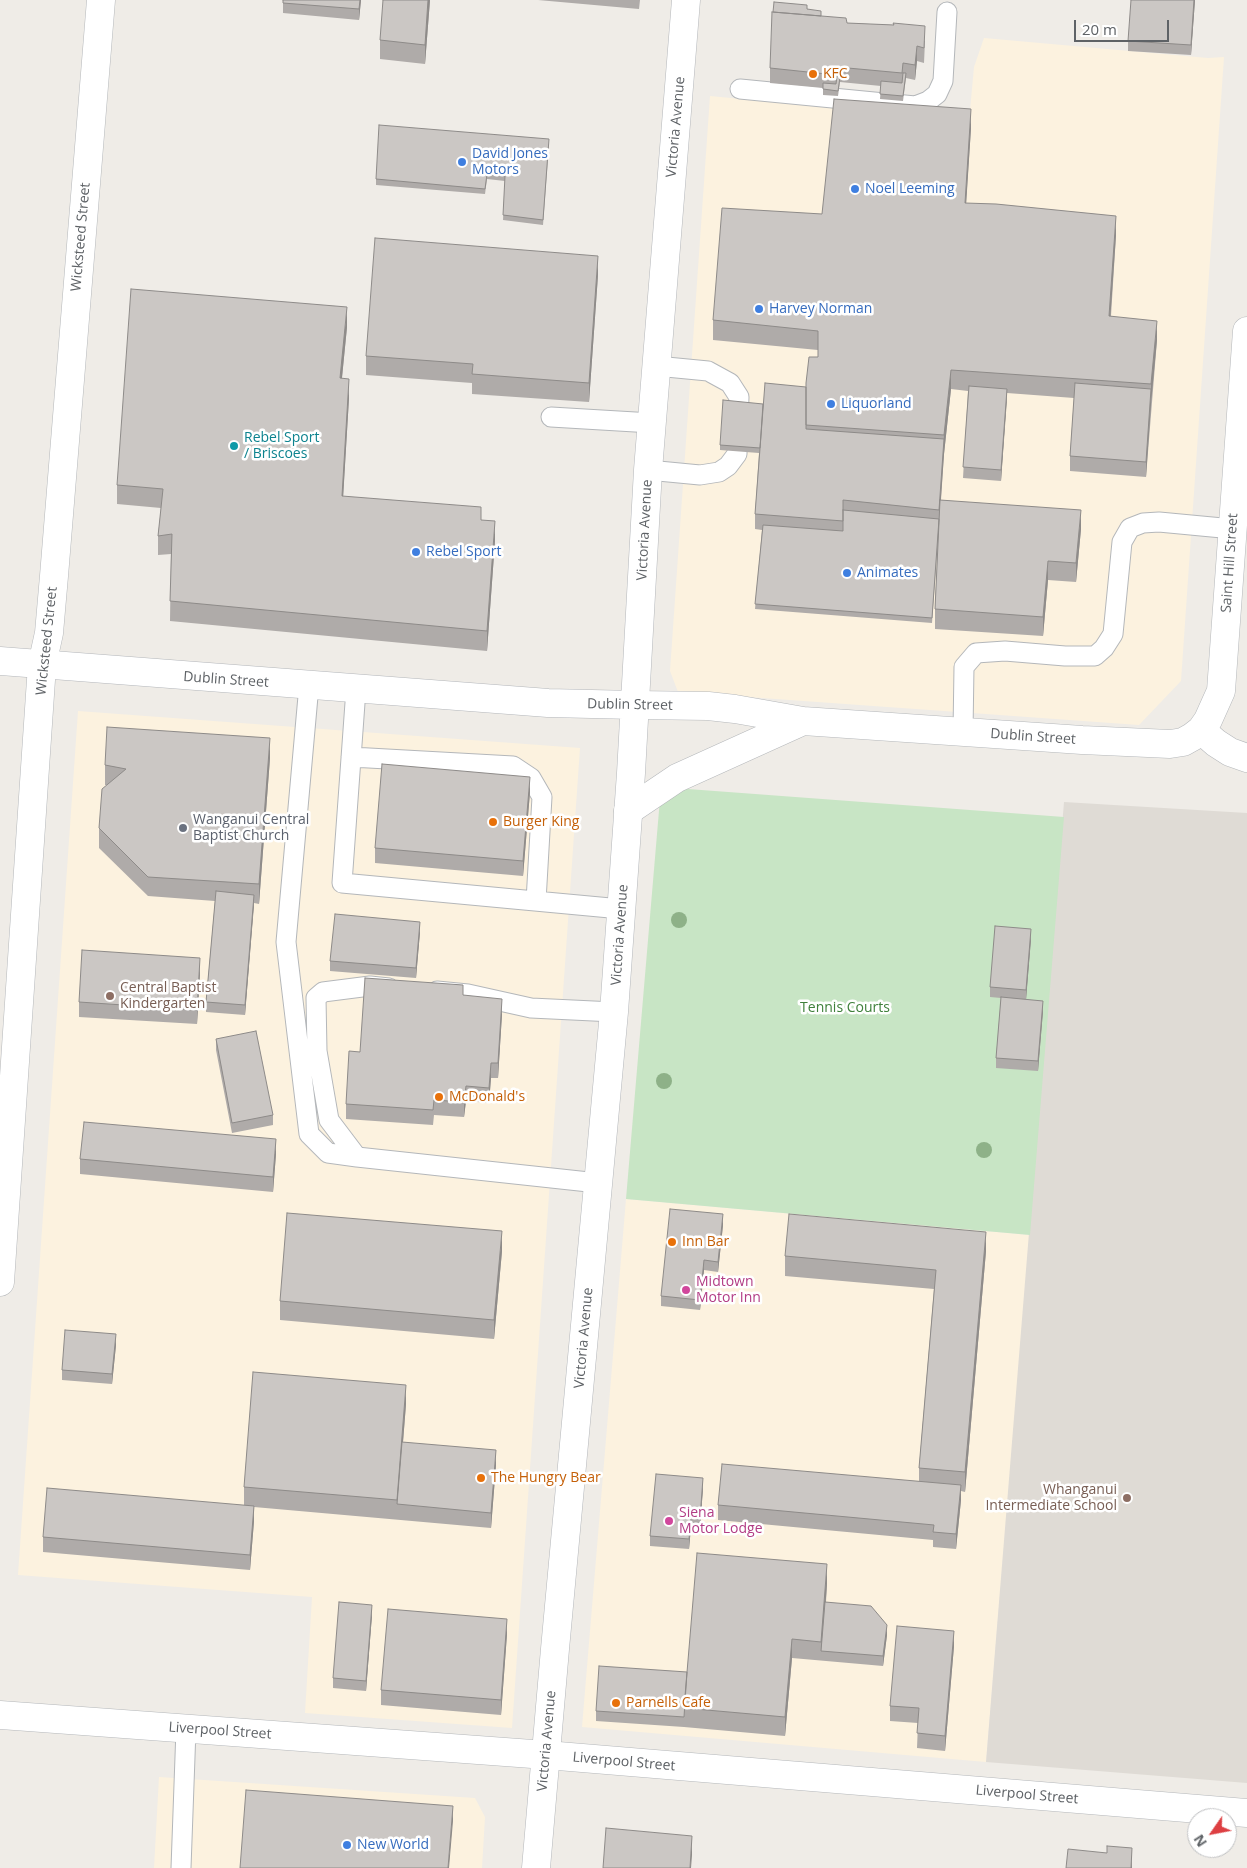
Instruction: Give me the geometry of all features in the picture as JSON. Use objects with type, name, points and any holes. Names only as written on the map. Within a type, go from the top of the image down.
[{"type":"street","name":"Wicksteed Street","points":[[0,1282],[42,665],[49,633],[100,0]]},
{"type":"street","name":"Victoria Avenue","points":[[536,1868],[614,1012],[635,705],[648,470],[686,0]]},
{"type":"street","name":"Saint Hill Street","points":[[1201,730],[1216,706],[1221,691],[1247,331]]},
{"type":"street","name":"Dublin Street","points":[[0,661],[548,703],[708,706],[803,721],[1082,740],[1170,744],[1183,742],[1201,730]]},
{"type":"street","points":[[628,812],[676,778],[803,721]]},
{"type":"street","points":[[1201,730],[1230,752],[1247,758]]},
{"type":"street","name":"Liverpool Street","points":[[0,1715],[546,1755],[1247,1812]]},
{"type":"lane","points":[[740,89],[915,106],[928,102],[937,94],[943,81],[947,12]]},
{"type":"lane","points":[[648,470],[700,475],[719,472],[728,466],[737,454],[739,397],[730,383],[708,371],[656,366]]},
{"type":"lane","points":[[551,417],[652,423]]},
{"type":"lane","points":[[963,732],[964,667],[976,653],[1005,651],[1065,656],[1095,656],[1104,648],[1113,634],[1122,542],[1130,528],[1143,523],[1159,522],[1233,529]]},
{"type":"lane","points":[[309,686],[286,942],[309,1134],[328,1153],[598,1183]]},
{"type":"lane","points":[[356,689],[342,883],[622,909]]},
{"type":"lane","points":[[351,757],[513,766],[530,778],[542,797],[536,901]]},
{"type":"lane","points":[[357,1157],[329,1120],[317,1051],[316,998],[323,992],[370,986],[414,989],[468,994],[531,1008],[614,1012]]},
{"type":"lane","points":[[181,1868],[186,1729]]},
{"type":"shaded area","points":[[984,38],[1208,58],[1224,57],[1181,681],[1139,725],[678,692],[670,671],[710,96],[969,121],[974,67]]},
{"type":"shaded area","points":[[78,711],[580,748],[512,1728],[305,1713],[312,1597],[18,1575]]},
{"type":"shaded area","name":"Whanganui Intermediate School","points":[[1064,802],[1247,813],[1247,1783],[986,1762]]},
{"type":"shaded area","points":[[626,1199],[1030,1235],[986,1762],[582,1727]]},
{"type":"shaded area","points":[[159,1777],[475,1798],[485,1817],[482,1868],[154,1868]]},
{"type":"green space","name":"Tennis Courts","points":[[661,787],[1064,817],[1030,1235],[626,1199]]},
{"type":"building","points":[[283,0],[360,0],[359,9],[283,3]]},
{"type":"building","points":[[383,0],[428,0],[425,45],[380,40]]},
{"type":"building","points":[[1131,0],[1194,0],[1191,45],[1128,41]]},
{"type":"building","points":[[774,2],[807,5],[807,9],[821,11],[821,16],[773,12]]},
{"type":"building","points":[[772,12],[846,18],[847,23],[894,25],[893,23],[925,26],[924,48],[917,46],[915,65],[903,63],[902,73],[837,67],[836,75],[770,68]]},
{"type":"building","points":[[903,73],[906,73],[903,96],[880,94],[881,81],[902,83]]},
{"type":"building","points":[[837,76],[840,77],[838,91],[823,89],[823,83],[836,84]]},
{"type":"building","points":[[834,99],[971,109],[965,203],[996,204],[1116,216],[1109,316],[1157,321],[1151,384],[951,370],[944,435],[806,425],[806,383],[809,357],[818,357],[818,331],[713,320],[722,208],[822,214]]},
{"type":"building","name":"David Jones Motors","points":[[379,125],[549,139],[543,220],[503,215],[505,176],[487,174],[485,189],[376,179]]},
{"type":"building","points":[[375,238],[598,256],[589,383],[472,374],[473,364],[366,356]]},
{"type":"building","name":"Rebel Sport / Briscoes","points":[[131,289],[347,307],[340,378],[349,379],[342,496],[481,507],[481,520],[495,521],[487,631],[170,601],[172,534],[158,536],[163,489],[117,485]]},
{"type":"building","points":[[765,383],[806,387],[806,429],[944,439],[939,510],[843,500],[843,521],[755,514]]},
{"type":"building","points":[[1075,383],[1151,389],[1146,462],[1070,456]]},
{"type":"building","points":[[969,386],[1007,389],[1001,470],[963,467]]},
{"type":"building","points":[[723,400],[763,404],[760,448],[720,445]]},
{"type":"building","points":[[940,500],[1081,510],[1076,563],[1048,561],[1043,617],[935,609]]},
{"type":"building","name":"Animates","points":[[843,510],[939,519],[932,618],[755,604],[763,525],[843,531]]},
{"type":"building","name":"Wanganui Central Baptist Church","points":[[107,727],[270,738],[259,884],[148,877],[99,828],[102,789],[126,769],[105,765]]},
{"type":"building","points":[[382,764],[530,777],[523,861],[375,848]]},
{"type":"building","points":[[216,891],[254,895],[245,1005],[206,1002]]},
{"type":"building","points":[[335,914],[420,922],[416,968],[330,961]]},
{"type":"building","points":[[995,926],[1031,929],[1026,990],[990,987]]},
{"type":"building","points":[[82,950],[200,958],[197,1010],[79,1002]]},
{"type":"building","points":[[365,978],[463,985],[463,995],[502,999],[498,1063],[491,1063],[489,1088],[466,1086],[464,1102],[434,1100],[433,1110],[346,1104],[349,1051],[360,1052]]},
{"type":"building","points":[[1001,997],[1043,1001],[1038,1061],[996,1058]]},
{"type":"building","points":[[256,1031],[273,1115],[232,1123],[216,1039]]},
{"type":"building","points":[[84,1122],[276,1139],[273,1177],[80,1159]]},
{"type":"building","points":[[670,1209],[723,1214],[718,1262],[704,1260],[700,1300],[661,1296]]},
{"type":"building","points":[[287,1213],[502,1231],[494,1320],[280,1301]]},
{"type":"building","points":[[789,1214],[986,1232],[965,1472],[919,1468],[936,1270],[785,1256]]},
{"type":"building","points":[[65,1330],[116,1334],[112,1374],[62,1370]]},
{"type":"building","points":[[253,1372],[406,1385],[397,1500],[244,1487]]},
{"type":"building","points":[[402,1442],[496,1450],[491,1513],[397,1504]]},
{"type":"building","points":[[722,1464],[961,1485],[956,1534],[933,1532],[934,1525],[718,1505]]},
{"type":"building","points":[[656,1474],[703,1478],[700,1518],[691,1517],[689,1539],[650,1536]]},
{"type":"building","points":[[47,1488],[254,1506],[250,1555],[43,1537]]},
{"type":"building","points":[[697,1553],[827,1564],[821,1642],[792,1639],[785,1717],[684,1708]]},
{"type":"building","points":[[339,1602],[372,1605],[366,1681],[333,1678]]},
{"type":"building","points":[[825,1602],[871,1606],[887,1625],[883,1656],[821,1651]]},
{"type":"building","points":[[388,1609],[507,1619],[501,1700],[381,1690]]},
{"type":"building","points":[[897,1626],[954,1631],[945,1736],[917,1733],[919,1708],[890,1706]]},
{"type":"building","points":[[599,1666],[687,1672],[684,1717],[596,1711]]},
{"type":"building","name":"New World","points":[[246,1790],[453,1806],[448,1868],[240,1868]]},
{"type":"building","points":[[606,1828],[692,1836],[690,1868],[603,1868]]},
{"type":"building","points":[[1107,1846],[1132,1848],[1131,1868],[1066,1868],[1068,1849],[1107,1853]]},
{"type":"place","name":"KFC","points":[[813,74]]},
{"type":"place","name":"David Jones Motors","points":[[462,162]]},
{"type":"place","name":"Noel Leeming","points":[[855,189]]},
{"type":"place","name":"Harvey Norman","points":[[759,309]]},
{"type":"place","name":"Liquorland","points":[[831,404]]},
{"type":"place","name":"Rebel Sport / Briscoes","points":[[234,446]]},
{"type":"place","name":"Rebel Sport","points":[[416,552]]},
{"type":"place","name":"Animates","points":[[847,573]]},
{"type":"place","name":"Burger King","points":[[493,822]]},
{"type":"place","name":"Wanganui Central Baptist Church","points":[[183,828]]},
{"type":"place","name":"Central Baptist Kindergarten","points":[[110,996]]},
{"type":"place","name":"McDonald's","points":[[439,1097]]},
{"type":"place","name":"Inn Bar","points":[[672,1242]]},
{"type":"place","name":"Midtown Motor Inn","points":[[686,1290]]},
{"type":"place","name":"The Hungry Bear","points":[[481,1478]]},
{"type":"place","name":"Whanganui Intermediate School","points":[[1127,1498]]},
{"type":"place","name":"Siena Motor Lodge","points":[[669,1521]]},
{"type":"place","name":"Parnells Cafe","points":[[616,1703]]},
{"type":"place","name":"New World","points":[[347,1845]]}]
